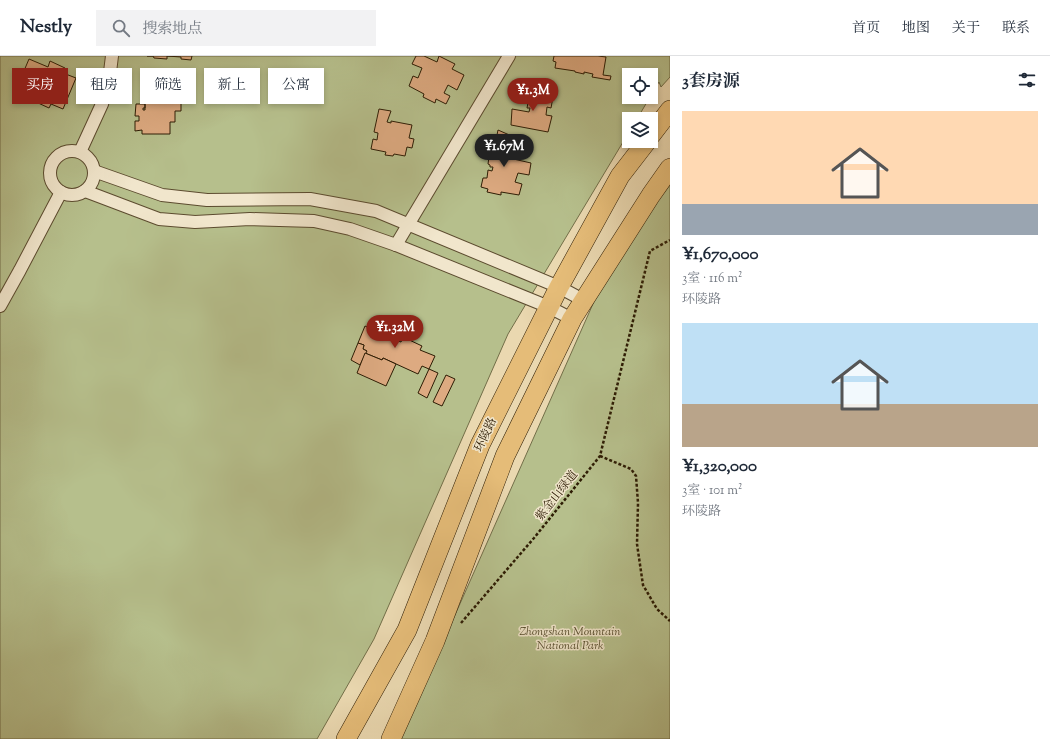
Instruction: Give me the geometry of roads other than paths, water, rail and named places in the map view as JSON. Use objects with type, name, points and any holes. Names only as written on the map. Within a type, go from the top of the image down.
[{"type":"main road","points":[[658,126],[670,110]]},
{"type":"main road","name":"环陵路","points":[[346,739],[364,710],[407,630],[480,446],[558,287],[620,176],[642,148]]},
{"type":"main road","points":[[391,739],[435,641],[505,456],[572,319],[651,195],[670,168]]},
{"type":"street","points":[[80,152],[102,104],[109,80],[112,56]]},
{"type":"street","points":[[396,245],[509,56]]},
{"type":"street","points":[[73,150],[86,156],[91,161],[94,171],[92,182],[85,191],[75,195],[61,192],[51,181],[51,166],[54,160],[66,151],[73,150]]},
{"type":"street","points":[[94,171],[162,195],[207,200],[310,199],[376,211],[558,287],[583,300]]},
{"type":"street","points":[[85,191],[159,219],[195,222],[250,219],[314,221],[350,229],[396,245],[549,307],[572,319]]},
{"type":"street","points":[[0,306],[61,192]]},
{"type":"park label","name":"Zhongshan Mountain National Park","points":[[570,639]]}]
